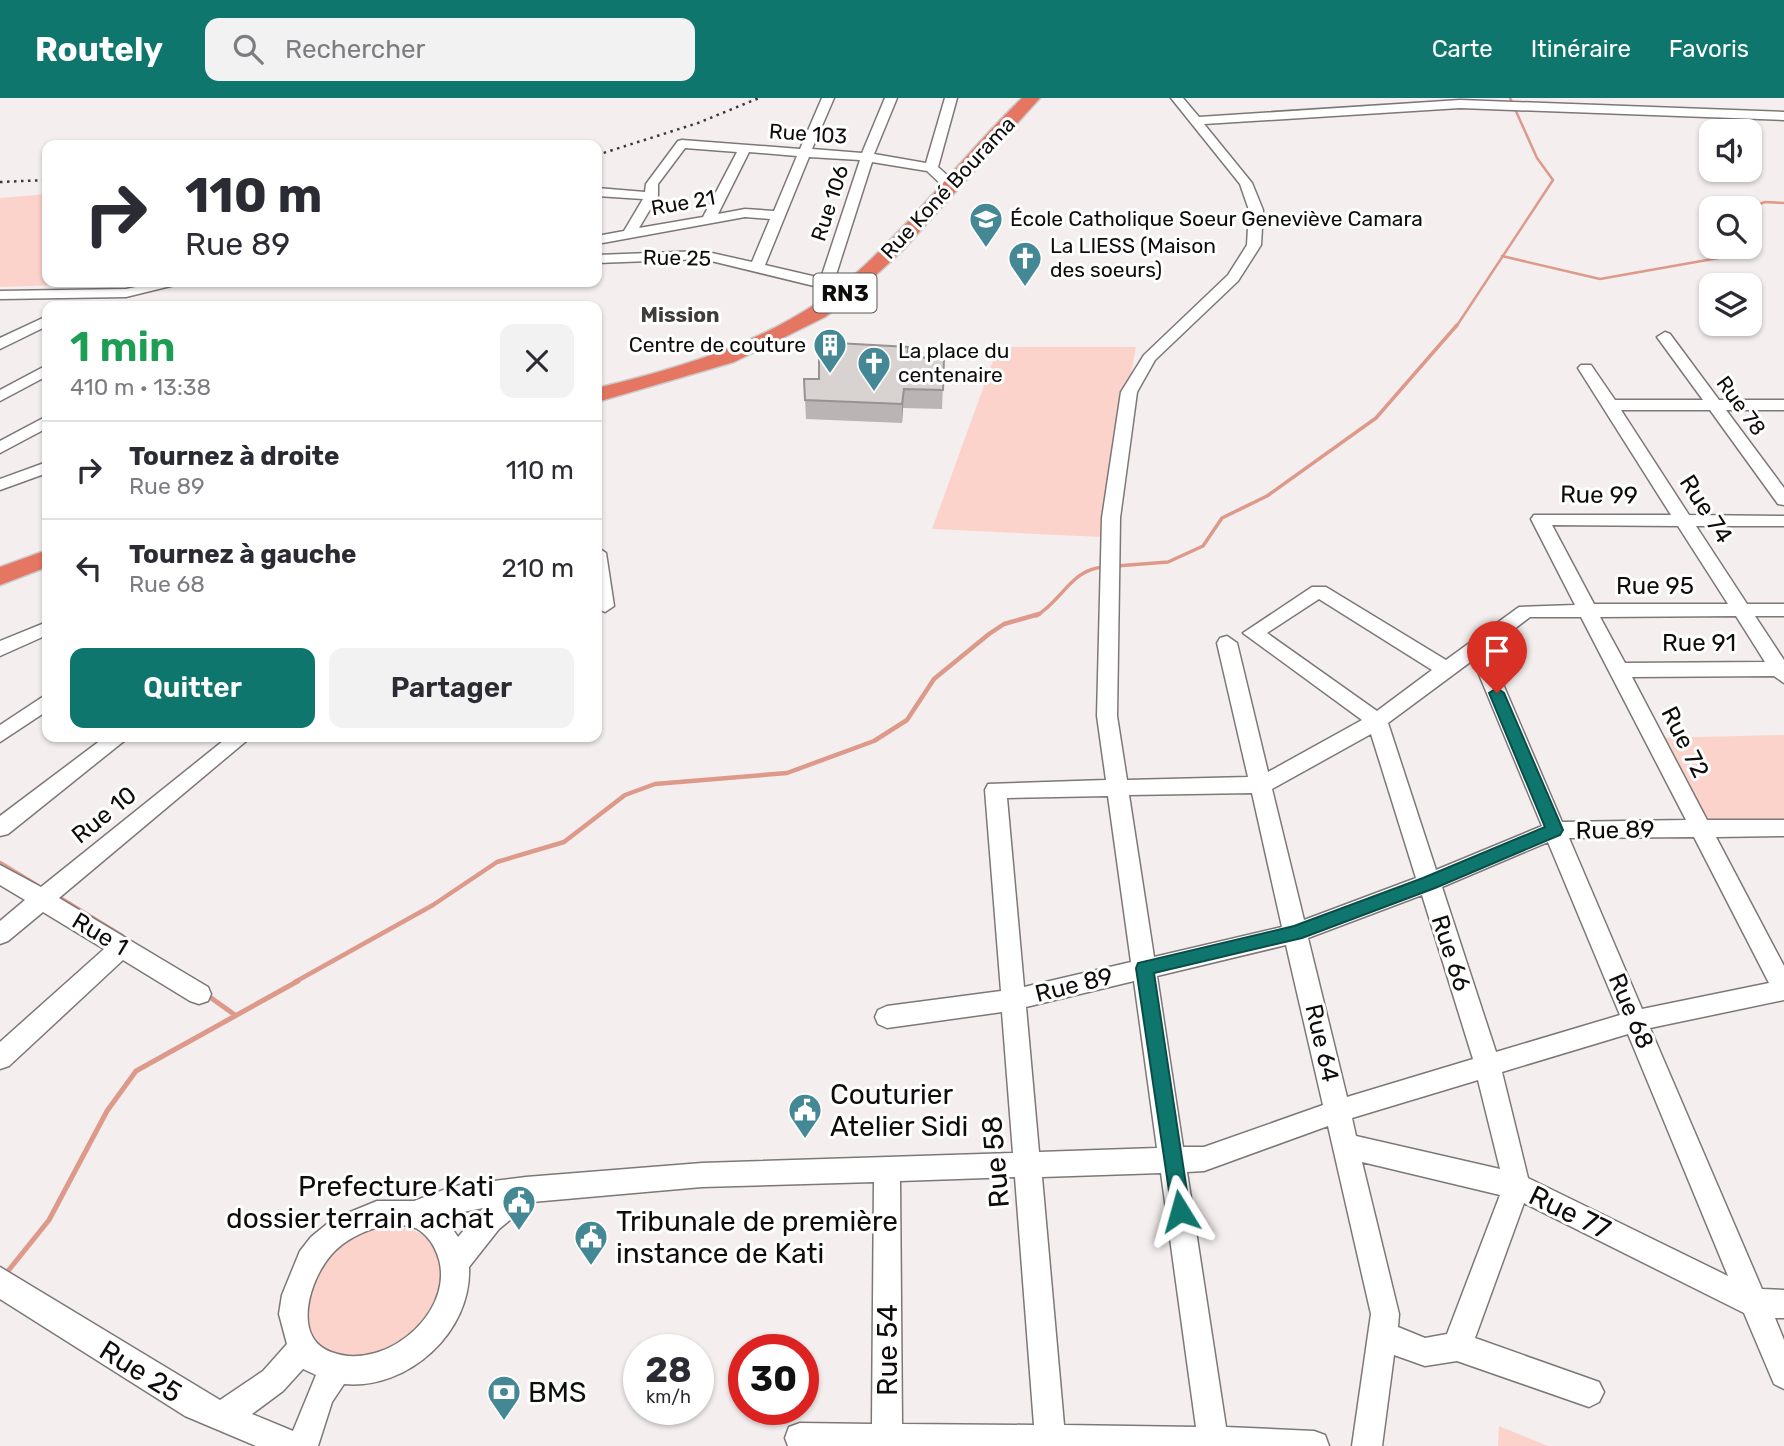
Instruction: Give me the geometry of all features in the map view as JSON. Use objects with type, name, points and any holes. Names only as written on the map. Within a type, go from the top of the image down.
[{"type":"highway","name":"Rue Koné Bourama","points":[[602,394],[684,372],[742,351],[785,331],[846,292],[939,176],[1027,100]]},
{"type":"highway","points":[[0,577],[42,560]]},
{"type":"street","points":[[757,266],[828,98]]},
{"type":"street","name":"Rue 106","points":[[826,283],[867,157],[891,98]]},
{"type":"street","points":[[939,176],[951,98]]},
{"type":"street","points":[[1177,98],[1246,183],[1256,210],[1254,245],[1233,278],[1149,358],[1129,391],[1111,518],[1107,716],[1214,1444]]},
{"type":"street","points":[[1193,121],[1411,105],[1784,116]]},
{"type":"street","name":"Rue 103","points":[[652,196],[652,184],[682,144],[867,157],[939,176]]},
{"type":"street","points":[[708,220],[745,148]]},
{"type":"street","points":[[602,192],[652,196],[629,234]]},
{"type":"street","name":"Rue 21","points":[[602,239],[745,213],[778,215]]},
{"type":"street","name":"Rue 25","points":[[602,259],[703,255],[826,283],[846,292]]},
{"type":"street","points":[[3,296],[37,294],[129,300],[166,287]]},
{"type":"street","points":[[37,294],[42,308]]},
{"type":"street","points":[[0,344],[42,323]]},
{"type":"street","name":"Rue 78","points":[[1665,337],[1784,500]]},
{"type":"street","name":"Rue 74","points":[[1586,368],[1782,673]]},
{"type":"street","points":[[0,396],[42,373]]},
{"type":"street","points":[[1610,405],[1784,405]]},
{"type":"street","points":[[0,448],[42,424]]},
{"type":"street","points":[[0,485],[42,469]]},
{"type":"street","name":"Rue 99","points":[[1540,519],[1784,521]]},
{"type":"street","name":"Rue 72","points":[[1540,519],[1701,829],[1775,954],[1784,990]]},
{"type":"street","points":[[602,586],[605,606]]},
{"type":"street","points":[[1377,721],[1253,634],[1319,591],[1447,670]]},
{"type":"street","name":"Rue 95","points":[[1477,647],[1526,611],[1784,610]]},
{"type":"street","points":[[0,649],[42,630]]},
{"type":"street","name":"Rue 64","points":[[1227,643],[1385,1314],[1367,1446]]},
{"type":"street","points":[[1118,788],[1261,785],[1377,721],[1477,647]]},
{"type":"street","name":"Rue 68","points":[[1477,647],[1784,1374]]},
{"type":"street","name":"Rue 91","points":[[1618,670],[1782,673]]},
{"type":"street","points":[[0,735],[42,705]]},
{"type":"street","name":"Rue 66","points":[[1377,721],[1487,1064],[1517,1186]]},
{"type":"street","points":[[0,828],[112,742]]},
{"type":"street","name":"Rue 10","points":[[0,934],[235,742]]},
{"type":"street","name":"Rue 58","points":[[1050,1443],[996,790],[1118,788]]},
{"type":"street","name":"Rue 89","points":[[887,1017],[1013,1000],[1296,933],[1429,883],[1554,830],[1784,828]]},
{"type":"street","name":"Rue 1","points":[[0,874],[199,994]]},
{"type":"street","points":[[0,1058],[122,947]]},
{"type":"street","points":[[414,1214],[453,1199],[526,1189],[702,1175],[1204,1159],[1338,1111],[1487,1064],[1635,1021],[1784,990]]},
{"type":"street","name":"Rue 77","points":[[1346,1146],[1517,1186],[1754,1303],[1784,1304]]},
{"type":"street","name":"Rue 54","points":[[887,1169],[887,1442]]},
{"type":"street","points":[[1457,1347],[1517,1186]]},
{"type":"street","points":[[455,1263],[489,1220],[526,1189]]},
{"type":"street","points":[[386,1212],[414,1214],[436,1225],[451,1245],[455,1263],[453,1297],[439,1324],[421,1345],[397,1361],[370,1370],[336,1369],[321,1364],[303,1347],[294,1326],[294,1297],[301,1274],[321,1246],[344,1227],[371,1215],[386,1212]]},
{"type":"street","name":"Rue 25","points":[[0,1281],[24,1300],[196,1405],[290,1446]]},
{"type":"street","points":[[1382,1336],[1425,1352],[1457,1347],[1589,1392]]},
{"type":"street","points":[[222,1417],[273,1381],[303,1347]]},
{"type":"street","points":[[303,1446],[320,1395],[336,1369]]},
{"type":"street","points":[[800,1438],[887,1442],[1314,1446]]},
{"type":"shaded area","points":[[42,194],[42,286],[0,287],[0,198]]},
{"type":"shaded area","points":[[998,347],[1136,347],[1101,537],[932,529]]},
{"type":"shaded area","points":[[1784,735],[1784,829],[1709,831],[1657,738]]},
{"type":"shaded area","points":[[387,1226],[407,1228],[426,1236],[440,1250],[445,1269],[440,1309],[379,1361],[323,1353],[308,1334],[305,1320],[307,1299],[317,1275],[332,1254],[350,1239],[360,1233]]},
{"type":"shaded area","points":[[1499,1426],[1548,1446],[1498,1446]]},
{"type":"building","points":[[819,342],[908,347],[907,357],[944,358],[943,390],[904,389],[902,404],[805,400],[804,379],[819,379]]},
{"type":"waterway","points":[[1503,256],[1553,180],[1537,158],[1510,98]]},
{"type":"waterway","points":[[1762,203],[1784,203]]},
{"type":"waterway","points":[[1456,327],[1503,256]]},
{"type":"waterway","points":[[1503,256],[1600,279],[1713,259]]},
{"type":"waterway","points":[[1116,566],[1168,562],[1203,546],[1222,518],[1267,496],[1376,418],[1457,325]]},
{"type":"waterway","points":[[1039,614],[1083,573],[1104,567]]},
{"type":"waterway","points":[[295,982],[433,905],[497,862],[564,842],[625,795],[655,784],[787,773],[874,741],[907,720],[934,679],[989,634],[1004,624],[1039,614]]},
{"type":"waterway","points":[[0,863],[38,886]]},
{"type":"waterway","points":[[55,895],[122,936]]},
{"type":"waterway","points":[[0,1281],[49,1220],[107,1111],[136,1071],[298,981]]},
{"type":"waterway","points":[[207,995],[235,1015]]},
{"type":"railway","points":[[602,153],[698,123],[759,98]]},
{"type":"railway","points":[[0,182],[42,180]]},
{"type":"place","name":"École Catholique Soeur Geneviève Camara","points":[[986,249]]},
{"type":"place","name":"La LIESS (Maison des soeurs)","points":[[1025,288]]},
{"type":"place","name":"Centre de couture","points":[[830,375]]},
{"type":"place","name":"La place du centenaire","points":[[874,393]]},
{"type":"place","name":"Couturier Atelier Sidi","points":[[805,1140]]},
{"type":"place","name":"Prefecture Kati dossier terrain achat","points":[[519,1232]]},
{"type":"place","name":"Tribunale de première instance de Kati","points":[[591,1267]]},
{"type":"place","name":"BMS","points":[[504,1422]]},
{"type":"district","name":"Mission","points":[[680,315]]},
{"type":"route","points":[[1180,1211],[1144,968],[1296,933],[1429,883],[1554,830],[1497,693]]}]
